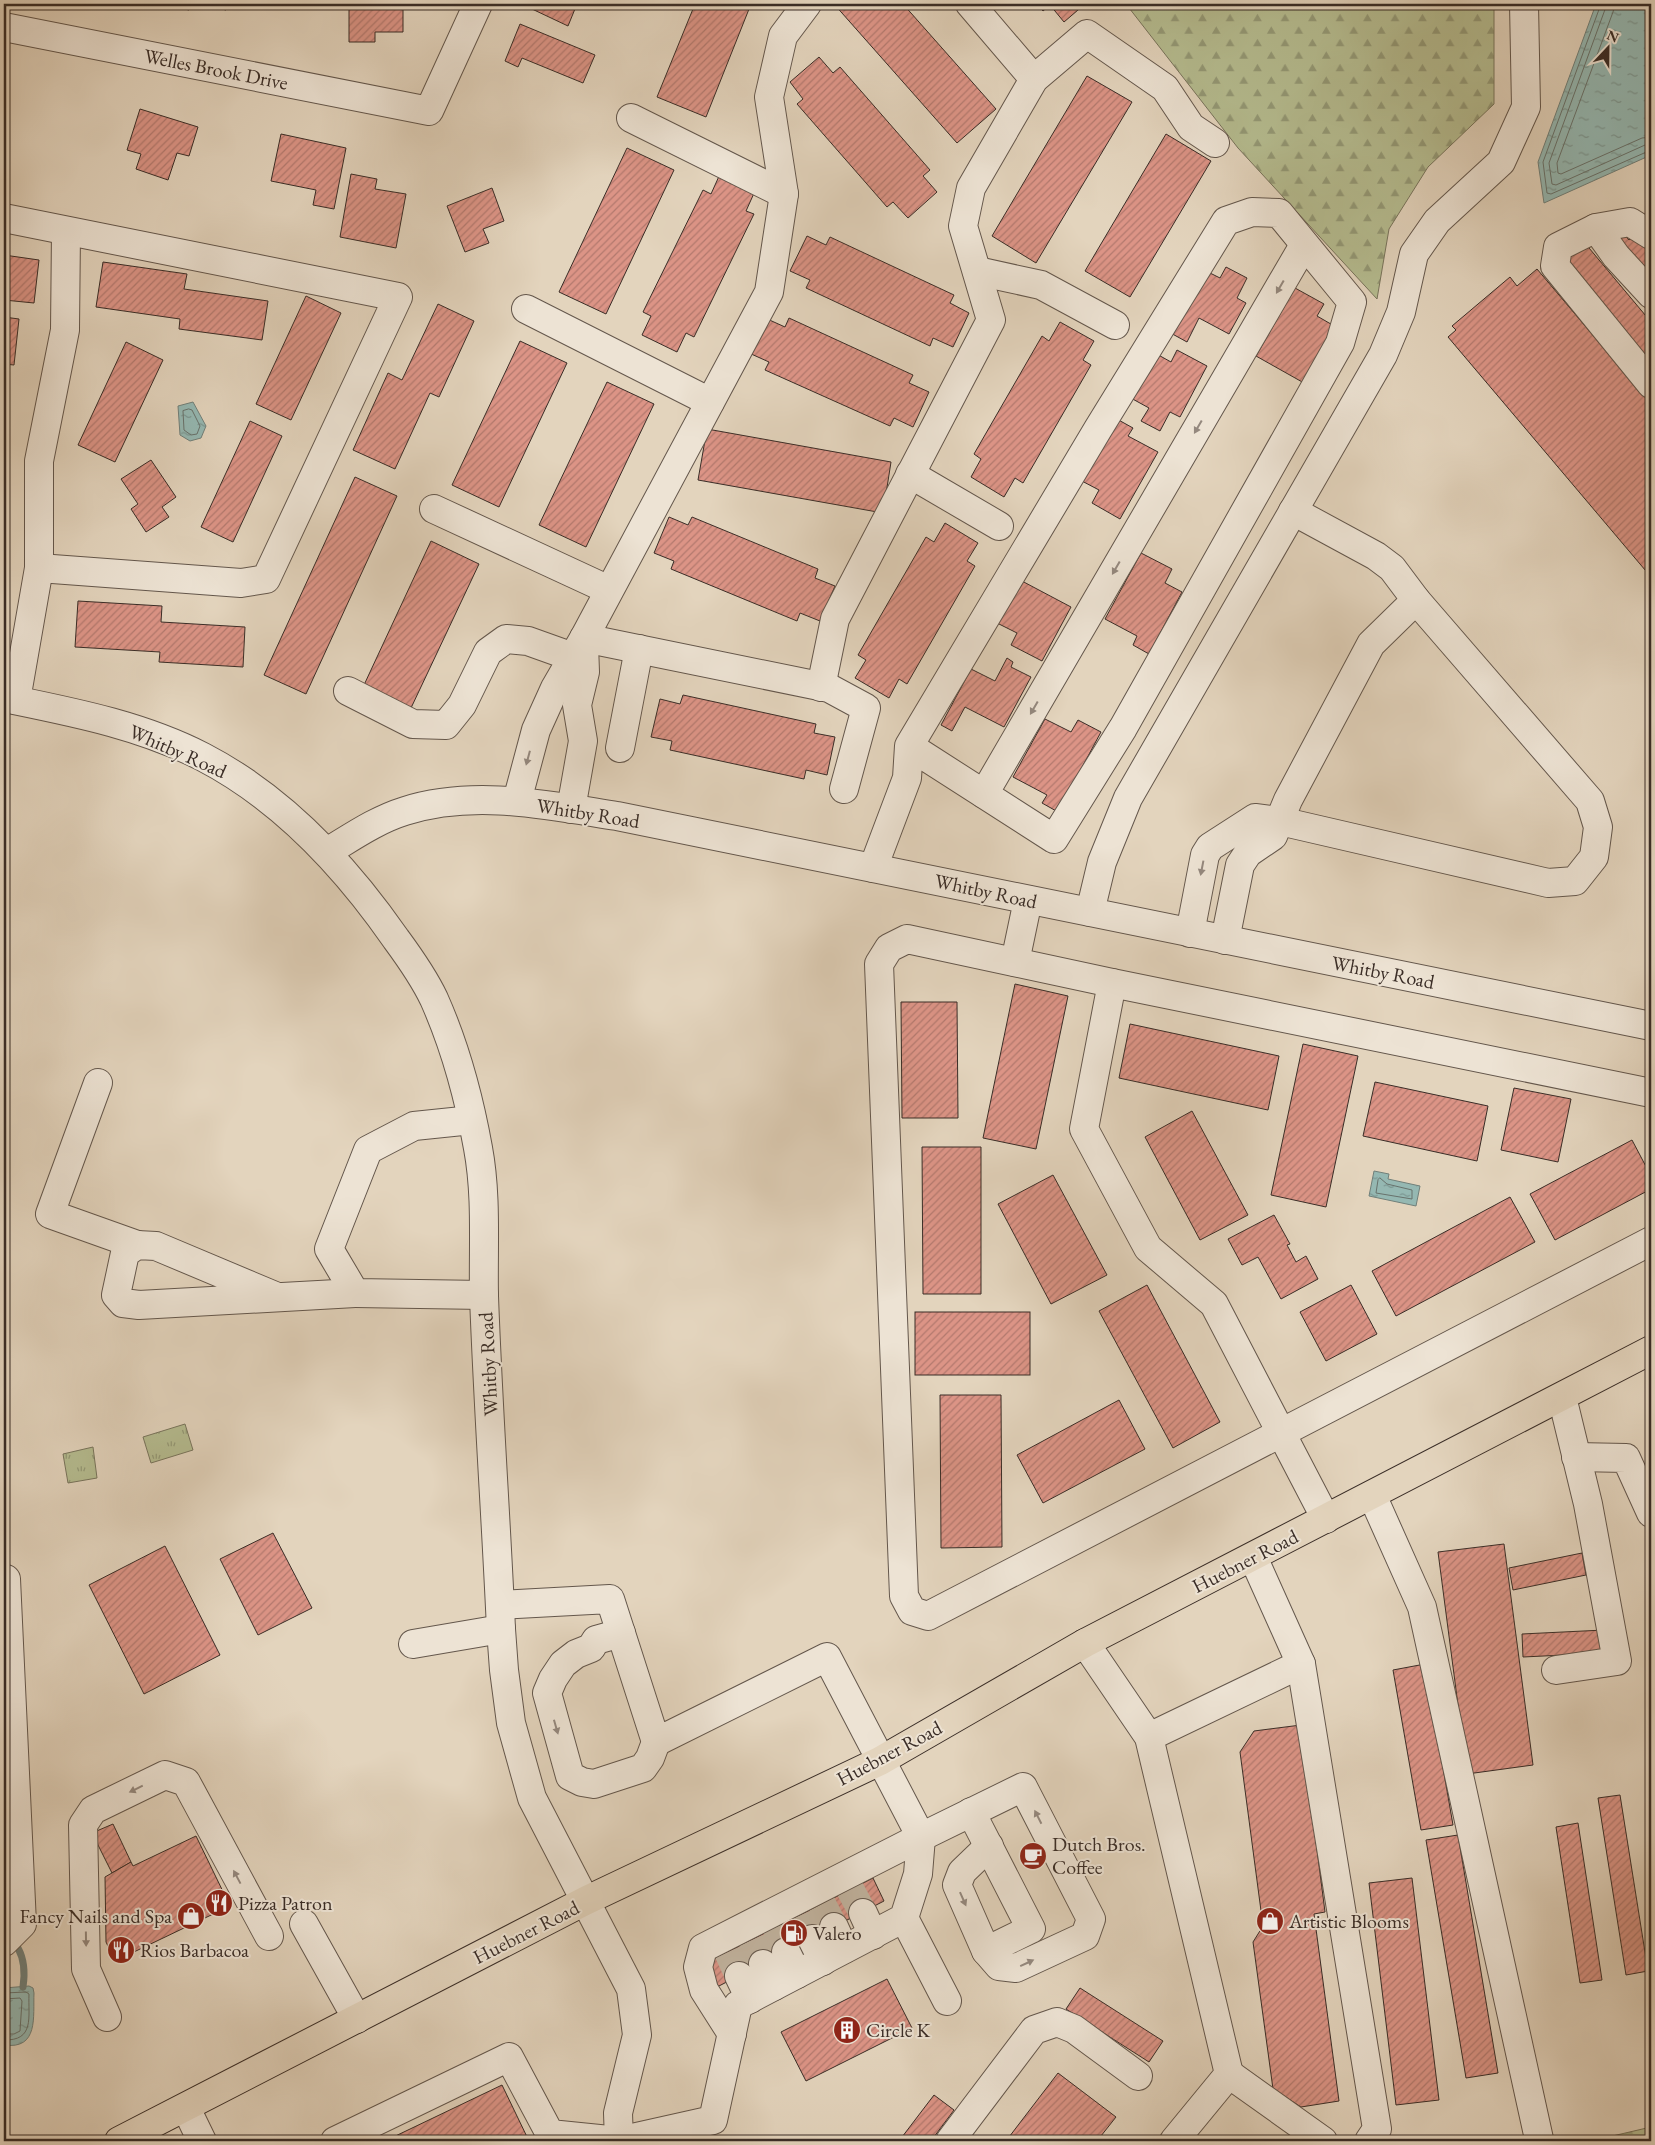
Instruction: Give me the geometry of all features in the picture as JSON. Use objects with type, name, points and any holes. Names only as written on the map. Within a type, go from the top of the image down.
[{"type":"main road","name":"Huebner Road","points":[[119,2141],[585,1901],[880,1761],[1085,1643],[1651,1350]]},
{"type":"street","name":"Welles Brook Drive","points":[[4,27],[429,111],[478,4]]},
{"type":"street","points":[[517,801],[536,730],[554,688],[580,652],[609,590],[769,292],[784,194],[769,97],[783,36],[807,4]]},
{"type":"street","points":[[970,4],[1034,79]]},
{"type":"street","points":[[1090,912],[1102,862],[1128,798],[1384,355],[1401,312],[1414,254],[1437,221],[1501,162],[1526,107],[1524,4]]},
{"type":"street","points":[[821,687],[835,619],[991,320],[964,226],[971,188],[1034,79],[1087,34],[1165,88],[1191,127],[1215,143]]},
{"type":"street","points":[[631,118],[784,194]]},
{"type":"street","points":[[873,868],[907,778],[909,746],[1098,428],[1226,221],[1252,212],[1279,213],[1352,302],[1340,343],[1123,728],[1054,839],[909,746]]},
{"type":"street","points":[[4,218],[398,297],[266,579],[241,583],[40,568]]},
{"type":"street","points":[[1651,235],[1630,222],[1596,228],[1558,247],[1556,266],[1651,384]]},
{"type":"street","points":[[1596,228],[1616,256],[1651,294]]},
{"type":"street","points":[[10,699],[15,641],[40,568],[39,461],[65,330],[66,231]]},
{"type":"street","points":[[984,794],[1304,245]]},
{"type":"street","points":[[977,271],[1041,284],[1115,325]]},
{"type":"street","points":[[526,309],[710,402]]},
{"type":"street","points":[[910,474],[999,526]]},
{"type":"street","points":[[434,509],[609,590]]},
{"type":"street","points":[[1190,932],[1205,855],[1210,847],[1256,818],[1280,821],[1548,883],[1575,881],[1594,857],[1598,827],[1590,801],[1416,600],[1392,568],[1376,556],[1293,511]]},
{"type":"street","points":[[1225,940],[1243,858],[1273,836],[1288,800],[1372,644],[1416,600]]},
{"type":"street","points":[[348,691],[413,724],[446,725],[462,705],[488,652],[506,639],[528,641],[580,652],[639,649],[829,688],[866,708],[844,789]]},
{"type":"street","points":[[620,748],[639,649]]},
{"type":"street","points":[[571,808],[583,741],[582,723],[577,705],[584,672],[580,652]]},
{"type":"street","name":"Whitby Road","points":[[10,699],[86,714],[157,737],[203,758],[238,778],[282,811],[327,852],[376,910],[416,968],[433,997],[448,1035],[479,1152],[484,1207],[484,1295],[500,1617],[510,1723],[532,1798],[631,1989],[637,2035],[618,2113],[619,2141]]},
{"type":"street","points":[[542,715],[582,723]]},
{"type":"street","name":"Whitby Road","points":[[327,852],[368,827],[413,809],[432,804],[464,800],[517,801],[571,808],[1651,1026]]},
{"type":"street","points":[[1222,839],[1243,858]]},
{"type":"street","points":[[1015,962],[1028,900]]},
{"type":"street","points":[[1651,1093],[1112,983],[907,939],[890,948],[879,964],[904,1596],[912,1611],[928,1616],[1651,1241]]},
{"type":"street","points":[[1112,983],[1084,1129],[1148,1248],[1214,1304],[1326,1519]]},
{"type":"street","points":[[98,1083],[50,1214],[137,1245],[156,1246],[275,1296]]},
{"type":"street","points":[[355,1293],[329,1249],[368,1150],[414,1126],[472,1120]]},
{"type":"street","points":[[137,1245],[125,1253],[116,1295],[123,1303],[139,1305],[355,1293],[484,1295]]},
{"type":"street","points":[[1556,1670],[1617,1661],[1588,1504],[1562,1397]]},
{"type":"street","points":[[1576,1457],[1626,1458],[1651,1513]]},
{"type":"street","points":[[1372,1495],[1422,1607],[1539,2139]]},
{"type":"street","points":[[1253,1557],[1301,1664],[1378,2129],[1369,2141]]},
{"type":"street","points":[[4,1942],[22,1924],[6,1579]]},
{"type":"street","points":[[413,1644],[500,1617],[610,1599],[609,1636],[656,1742]]},
{"type":"street","points":[[609,1636],[591,1648],[576,1654],[563,1664],[546,1693],[570,1776],[582,1782],[594,1784],[643,1768],[650,1758],[656,1742],[827,1657],[921,1837],[918,1874],[904,1918]]},
{"type":"street","points":[[1085,1643],[1149,1737],[1229,2074],[1323,2141]]},
{"type":"street","points":[[1149,1737],[1301,1664]]},
{"type":"street","points":[[107,2017],[86,1969],[84,1825],[93,1810],[165,1775],[186,1782],[269,1936]]},
{"type":"street","points":[[732,2034],[704,1990],[698,1967],[703,1948],[759,1954],[857,1903],[921,1837],[1023,1787],[1091,1919],[1085,1936],[1016,1968],[999,1966],[986,1951],[957,1885],[962,1872],[989,1846]]},
{"type":"street","points":[[971,1812],[1031,1929],[986,1951]]},
{"type":"street","points":[[335,2141],[509,2057],[546,2138],[619,2141],[713,2120],[738,2005],[759,1954],[857,1903],[904,1918],[947,2001]]},
{"type":"street","points":[[304,1924],[357,2019]]},
{"type":"street","points":[[950,2141],[1034,2030],[1057,2022],[1074,2029],[1138,2076]]},
{"type":"street","points":[[1174,2141],[1229,2074]]},
{"type":"street","points":[[186,2108],[202,2141]]},
{"type":"green space","points":[[1126,4],[1494,4],[1494,104],[1428,167],[1389,229],[1377,299],[1238,148]]},
{"type":"green space","points":[[185,1424],[193,1450],[151,1463],[143,1437]]},
{"type":"green space","points":[[93,1447],[97,1478],[68,1483],[63,1454]]},
{"type":"green space","points":[[1651,2127],[1651,2141],[1591,2141]]},
{"type":"water","points":[[1596,4],[1651,4],[1651,155],[1544,203],[1538,162]]},
{"type":"water","points":[[193,402],[206,426],[201,438],[190,441],[180,435],[178,406]]},
{"type":"water","points":[[1374,1171],[1389,1174],[1388,1179],[1420,1186],[1416,1206],[1369,1196]]},
{"type":"water","points":[[29,1986],[33,1988],[34,1993],[32,2030],[29,2037],[23,2042],[15,2045],[4,2045],[4,1988]]},
{"type":"building","points":[[163,4],[190,4],[189,10]]},
{"type":"building","points":[[201,4],[227,4],[226,10]]},
{"type":"building","points":[[349,4],[403,4],[403,32],[375,32],[375,42],[349,42]]},
{"type":"building","points":[[534,4],[577,4],[568,26],[532,9]]},
{"type":"building","points":[[695,4],[751,4],[706,117],[657,97]]},
{"type":"building","points":[[834,4],[903,4],[996,109],[957,143]]},
{"type":"building","points":[[1037,4],[1085,4],[1064,22],[1050,5],[1043,11]]},
{"type":"building","points":[[520,24],[595,55],[583,83],[522,58],[518,67],[505,61]]},
{"type":"building","points":[[819,57],[833,73],[840,67],[930,170],[923,176],[937,192],[908,218],[893,202],[887,207],[797,104],[803,99],[790,82]]},
{"type":"building","points":[[1087,76],[1132,102],[1036,263],[992,236]]},
{"type":"building","points":[[140,109],[198,127],[189,156],[177,153],[168,180],[136,169],[141,154],[127,150]]},
{"type":"building","points":[[281,134],[346,148],[334,209],[313,205],[316,190],[271,181]]},
{"type":"building","points":[[1166,134],[1211,161],[1130,297],[1085,271]]},
{"type":"building","points":[[627,148],[674,170],[606,314],[559,292]]},
{"type":"building","points":[[351,174],[377,179],[375,189],[406,194],[396,248],[340,237]]},
{"type":"building","points":[[720,174],[755,191],[746,211],[754,214],[694,337],[686,333],[677,352],[642,335],[651,316],[643,312],[703,190],[711,194]]},
{"type":"building","points":[[492,188],[504,221],[483,229],[489,243],[465,252],[447,206]]},
{"type":"building","points":[[1622,232],[1629,240],[1638,232],[1651,249],[1651,284],[1613,239]]},
{"type":"building","points":[[807,236],[826,245],[830,237],[954,295],[950,303],[969,313],[953,347],[933,338],[930,346],[806,288],[810,280],[790,271]]},
{"type":"building","points":[[1584,242],[1651,322],[1651,365],[1563,260]]},
{"type":"building","points":[[4,255],[39,260],[34,303],[4,300]]},
{"type":"building","points":[[103,262],[187,274],[184,289],[268,301],[262,340],[179,329],[180,319],[96,307]]},
{"type":"building","points":[[1226,267],[1247,278],[1237,298],[1246,303],[1229,334],[1199,318],[1187,342],[1167,331],[1200,268],[1220,278]]},
{"type":"building","points":[[1537,269],[1651,404],[1651,577],[1448,337],[1456,330],[1452,326],[1510,277],[1517,286]]},
{"type":"building","points":[[1295,288],[1324,304],[1317,316],[1336,327],[1304,383],[1256,356]]},
{"type":"building","points":[[306,296],[341,313],[291,420],[256,404]]},
{"type":"building","points":[[438,304],[474,321],[439,397],[430,393],[395,469],[353,450],[388,373],[402,380]]},
{"type":"building","points":[[4,317],[19,319],[14,365],[4,364]]},
{"type":"building","points":[[765,318],[785,327],[789,318],[913,375],[909,383],[929,392],[913,427],[894,418],[890,426],[765,370],[769,362],[749,353]]},
{"type":"building","points":[[1060,322],[1094,341],[1083,360],[1091,365],[1023,483],[1015,478],[1004,497],[971,477],[981,459],[974,454],[1042,336],[1049,341]]},
{"type":"building","points":[[520,341],[567,363],[499,507],[452,485]]},
{"type":"building","points":[[126,342],[163,360],[115,462],[78,445]]},
{"type":"building","points":[[1177,350],[1207,366],[1180,417],[1170,412],[1160,431],[1141,421],[1149,408],[1129,397],[1153,352],[1171,362]]},
{"type":"building","points":[[4,382],[9,383],[4,413]]},
{"type":"building","points":[[607,382],[654,404],[586,547],[539,525]]},
{"type":"building","points":[[1115,418],[1133,428],[1128,436],[1158,452],[1120,519],[1092,503],[1099,490],[1080,480]]},
{"type":"building","points":[[250,421],[282,436],[233,542],[201,527]]},
{"type":"building","points":[[707,429],[891,462],[883,513],[698,480]]},
{"type":"building","points":[[151,460],[176,497],[162,507],[169,517],[146,532],[131,509],[138,504],[121,479]]},
{"type":"building","points":[[355,477],[397,496],[306,694],[264,675]]},
{"type":"building","points":[[669,517],[688,525],[692,517],[818,569],[815,578],[835,586],[820,621],[800,613],[797,621],[671,569],[674,561],[654,553]]},
{"type":"building","points":[[945,523],[978,543],[967,561],[975,566],[907,684],[899,679],[889,698],[855,678],[866,660],[858,655],[926,537],[934,542]]},
{"type":"building","points":[[431,541],[479,564],[411,708],[364,685]]},
{"type":"building","points":[[1141,553],[1172,569],[1165,583],[1182,592],[1149,654],[1133,645],[1137,636],[1105,619]]},
{"type":"building","points":[[1020,580],[1071,607],[1042,661],[1011,645],[1017,633],[997,623]]},
{"type":"building","points":[[78,601],[162,606],[161,622],[245,627],[243,667],[159,662],[160,652],[75,647]]},
{"type":"building","points":[[1007,658],[1013,662],[1011,667],[1031,677],[1004,727],[965,707],[952,731],[941,725],[971,669],[995,681]]},
{"type":"building","points":[[683,695],[816,724],[814,733],[835,737],[827,775],[806,770],[804,779],[670,750],[672,741],[651,737],[660,699],[680,704]]},
{"type":"building","points":[[1045,719],[1071,732],[1078,720],[1101,732],[1058,812],[1042,803],[1047,795],[1013,777]]},
{"type":"building","points":[[4,794],[9,796],[4,811]]},
{"type":"building","points":[[1015,984],[1068,996],[1036,1149],[983,1138]]},
{"type":"building","points":[[901,1002],[957,1002],[958,1118],[902,1118]]},
{"type":"building","points":[[1130,1024],[1279,1056],[1268,1110],[1119,1078]]},
{"type":"building","points":[[1303,1044],[1358,1056],[1326,1207],[1271,1195]]},
{"type":"building","points":[[1375,1082],[1488,1106],[1477,1161],[1363,1136]]},
{"type":"building","points":[[1514,1088],[1571,1099],[1558,1162],[1501,1150]]},
{"type":"building","points":[[1192,1111],[1248,1215],[1200,1240],[1145,1137]]},
{"type":"building","points":[[1632,1140],[1651,1176],[1651,1189],[1555,1240],[1530,1194]]},
{"type":"building","points":[[922,1147],[981,1147],[981,1294],[923,1294]]},
{"type":"building","points":[[1053,1175],[1107,1275],[1051,1304],[998,1204]]},
{"type":"building","points":[[1510,1197],[1535,1242],[1396,1316],[1372,1271]]},
{"type":"building","points":[[1274,1215],[1290,1244],[1287,1245],[1296,1262],[1306,1256],[1318,1279],[1281,1299],[1258,1257],[1242,1265],[1228,1239]]},
{"type":"building","points":[[1147,1285],[1220,1422],[1173,1448],[1099,1311]]},
{"type":"building","points":[[1351,1285],[1377,1334],[1326,1361],[1300,1312]]},
{"type":"building","points":[[915,1312],[1030,1312],[1030,1375],[915,1375]]},
{"type":"building","points":[[940,1395],[1001,1395],[1002,1547],[941,1548]]},
{"type":"building","points":[[1119,1400],[1145,1449],[1043,1503],[1017,1455]]},
{"type":"building","points":[[273,1533],[312,1608],[258,1635],[220,1559]]},
{"type":"building","points":[[1504,1544],[1533,1765],[1467,1774],[1438,1552]]},
{"type":"building","points":[[165,1546],[220,1655],[144,1694],[89,1585]]},
{"type":"building","points":[[1582,1553],[1586,1575],[1513,1590],[1509,1568]]},
{"type":"building","points":[[1604,1630],[1605,1653],[1523,1657],[1522,1634]]},
{"type":"building","points":[[1425,1664],[1453,1825],[1421,1830],[1393,1670]]},
{"type":"building","points":[[1301,1725],[1325,1912],[1314,1914],[1339,2101],[1301,2107],[1273,2089],[1253,1942],[1263,1926],[1240,1752],[1254,1731]]},
{"type":"building","points":[[1620,1795],[1648,1971],[1626,1975],[1598,1798]]},
{"type":"building","points":[[1578,1823],[1602,1980],[1580,1983],[1556,1827]]},
{"type":"building","points":[[113,1824],[131,1862],[112,1873],[92,1833]]},
{"type":"building","points":[[1458,1835],[1498,2073],[1466,2078],[1426,1840]]},
{"type":"building","points":[[196,1836],[230,1906],[115,1961],[106,1942],[105,1877],[131,1862],[133,1866]]},
{"type":"building","name":"Valero","points":[[873,1878],[884,1901],[717,1987],[704,1964]]},
{"type":"building","points":[[1412,1878],[1439,2100],[1396,2105],[1369,1883]]},
{"type":"building","name":"Circle K","points":[[887,1979],[912,2028],[806,2081],[781,2032]]},
{"type":"building","points":[[1080,1988],[1163,2041],[1149,2062],[1066,2009]]},
{"type":"building","points":[[1058,2073],[1116,2117],[1097,2141],[1006,2141]]},
{"type":"building","points":[[502,2085],[529,2141],[385,2141]]},
{"type":"building","points":[[934,2095],[954,2110],[931,2141],[899,2141]]},
{"type":"waterway","points":[[18,1948],[24,1967],[23,1987]]},
{"type":"tunnel","points":[[850,1889],[863,1913]]},
{"type":"tunnel","points":[[822,1904],[834,1927]]},
{"type":"tunnel","points":[[801,1915],[812,1939]]},
{"type":"tunnel","points":[[776,1927],[786,1952]]},
{"type":"tunnel","points":[[752,1940],[763,1964]]},
{"type":"tunnel","points":[[728,1952],[739,1976]]},
{"type":"place","name":"Dutch Bros. Coffee","points":[[1033,1856]]},
{"type":"place","name":"Pizza Patron","points":[[219,1903]]},
{"type":"place","name":"Fancy Nails and Spa","points":[[191,1916]]},
{"type":"place","name":"Artistic Blooms","points":[[1270,1921]]},
{"type":"place","name":"Valero","points":[[794,1933]]},
{"type":"place","name":"Rios Barbacoa","points":[[121,1950]]},
{"type":"place","name":"Circle K","points":[[847,2030]]}]
